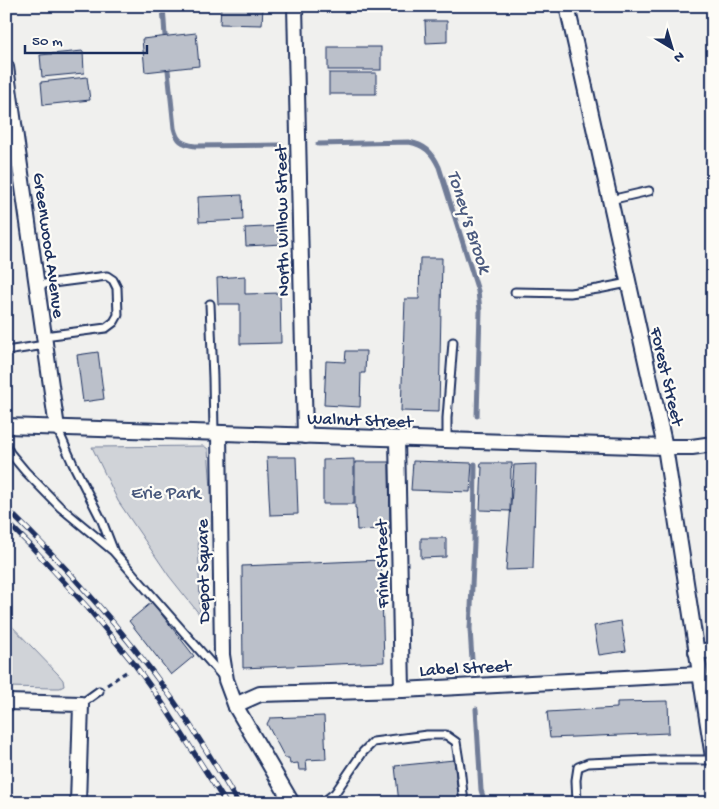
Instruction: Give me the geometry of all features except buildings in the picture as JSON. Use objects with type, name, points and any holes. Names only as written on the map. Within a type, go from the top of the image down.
[{"type":"street","name":"North Willow Street","points":[[295,6],[304,436]]},
{"type":"street","name":"Forest Street","points":[[567,6],[665,447],[713,759]]},
{"type":"street","name":"Greenwood Avenue","points":[[6,67],[11,132],[37,285],[57,428]]},
{"type":"street","name":"Walnut Street","points":[[6,426],[665,447],[692,447],[713,444]]},
{"type":"street","name":"Depot Square","points":[[216,433],[222,655],[226,680],[236,707],[292,803]]},
{"type":"street","name":"Frink Street","points":[[396,439],[402,690]]},
{"type":"street","points":[[696,652],[713,650]]},
{"type":"street","name":"Label Street","points":[[236,707],[260,694],[402,690],[700,674]]},
{"type":"street","points":[[6,702],[81,704],[78,803]]},
{"type":"lane","points":[[610,200],[648,191]]},
{"type":"lane","points":[[6,351],[45,340],[106,328],[114,322],[118,315],[117,288],[113,280],[107,276],[37,285]]},
{"type":"lane","points":[[515,292],[570,293],[598,290],[628,283]]},
{"type":"lane","points":[[210,304],[216,433]]},
{"type":"lane","points":[[447,440],[447,415],[453,342]]},
{"type":"lane","points":[[57,428],[102,521],[114,552]]},
{"type":"lane","points":[[6,446],[25,471],[60,507],[114,552],[226,680]]},
{"type":"lane","points":[[81,704],[99,691]]},
{"type":"lane","points":[[320,803],[335,793],[363,752],[373,742],[426,735],[446,735],[456,742],[464,803]]},
{"type":"lane","points":[[577,803],[576,780],[578,767],[588,763],[713,759]]},
{"type":"path","points":[[99,691],[129,670]]},
{"type":"green space","name":"Erie Park","points":[[204,446],[208,449],[212,531],[198,531],[200,615],[169,576],[118,501],[92,447]]},
{"type":"green space","points":[[6,620],[58,674],[63,680],[64,686],[60,688],[6,687]]},
{"type":"waterway","name":"Toney's Brook","points":[[163,6],[165,36]]},
{"type":"waterway","name":"Toney's Brook","points":[[168,70],[174,128],[181,141],[195,146],[281,145]]},
{"type":"waterway","name":"Toney's Brook","points":[[318,144],[409,142],[424,147],[431,153],[439,167],[478,291],[480,311],[477,416]]},
{"type":"waterway","name":"Toney's Brook","points":[[472,660],[470,629],[475,464]]},
{"type":"waterway","name":"Toney's Brook","points":[[476,709],[481,790],[485,803]]},
{"type":"railway","points":[[6,508],[72,575],[133,647],[180,710],[238,803]]},
{"type":"railway","points":[[6,521],[88,608],[135,665],[161,701],[226,803]]}]
